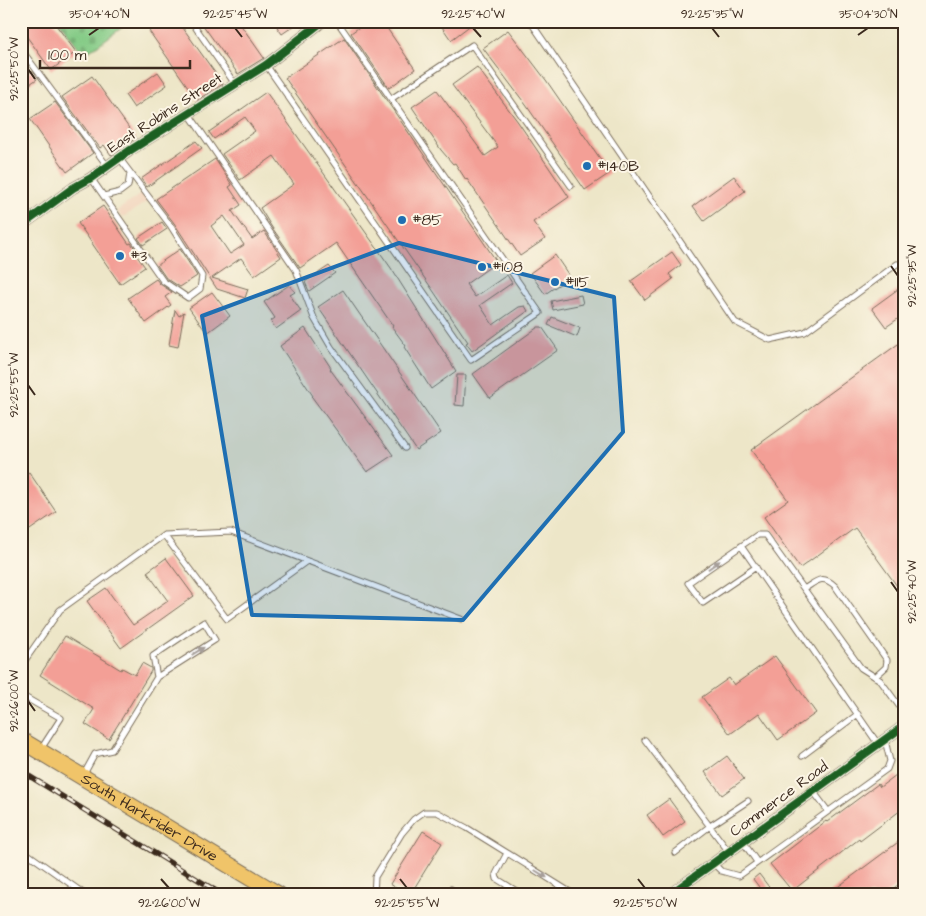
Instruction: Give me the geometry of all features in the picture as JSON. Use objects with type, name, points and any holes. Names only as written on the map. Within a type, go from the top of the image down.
[{"type":"main road","name":"South Harkrider Drive","points":[[21,740],[279,895]]},
{"type":"street","name":"East Robins Street","points":[[23,221],[188,113],[266,65],[322,21]]},
{"type":"street","name":"Commerce Road","points":[[669,895],[905,725]]},
{"type":"lane","points":[[191,21],[235,84]]},
{"type":"lane","points":[[266,65],[471,360],[540,313],[337,21]]},
{"type":"lane","points":[[530,21],[735,322],[770,340],[805,332],[897,264]]},
{"type":"lane","points":[[391,99],[472,45],[571,186]]},
{"type":"lane","points":[[21,49],[108,167]]},
{"type":"lane","points":[[188,113],[296,270],[314,318],[331,347],[405,448]]},
{"type":"lane","points":[[91,178],[163,281],[188,298],[200,289],[202,276],[170,225],[120,159]]},
{"type":"lane","points":[[104,196],[120,192],[128,186],[130,173]]},
{"type":"lane","points":[[21,666],[60,610],[164,535],[231,532],[461,619]]},
{"type":"lane","points":[[164,535],[227,619],[307,561]]},
{"type":"lane","points":[[756,567],[702,603],[688,583],[757,535],[765,535],[860,668],[880,680],[905,714]]},
{"type":"lane","points":[[713,863],[721,872],[738,876],[887,769],[890,761],[882,742],[858,714],[741,546]]},
{"type":"lane","points":[[804,589],[823,578],[835,586],[887,660],[886,667],[875,677]]},
{"type":"lane","points":[[82,776],[95,754],[112,750],[157,677],[216,640],[204,622],[154,656],[157,677]]},
{"type":"lane","points":[[21,695],[61,718],[40,752]]},
{"type":"lane","points":[[802,756],[858,714]]},
{"type":"lane","points":[[645,740],[729,852]]},
{"type":"lane","points":[[813,791],[828,811]]},
{"type":"lane","points":[[674,853],[748,800]]},
{"type":"lane","points":[[374,895],[375,877],[402,833],[424,812],[437,812],[575,895]]},
{"type":"lane","points":[[742,842],[757,862]]},
{"type":"lane","points":[[21,849],[86,894]]},
{"type":"lane","points":[[507,853],[496,874],[497,879],[523,895]]},
{"type":"lane","points":[[447,895],[451,889]]},
{"type":"highlighted area","points":[[399,243],[614,297],[623,432],[463,620],[252,615],[202,316]]},
{"type":"shaded area","points":[[142,193],[148,201],[122,218],[117,211]]},
{"type":"green space","points":[[59,21],[131,21],[84,55]]},
{"type":"building","points":[[35,21],[53,21],[76,52],[51,70],[22,30]]},
{"type":"building","points":[[163,21],[178,21],[223,84],[197,100],[149,31]]},
{"type":"building","points":[[200,21],[238,21],[264,58],[238,74]]},
{"type":"building","points":[[285,21],[301,21],[282,34],[277,27]]},
{"type":"building","points":[[368,21],[382,21],[415,69],[389,88],[351,33]]},
{"type":"building","points":[[438,21],[476,21],[451,40]]},
{"type":"building","points":[[508,30],[546,80],[610,173],[585,190],[526,105],[483,48]]},
{"type":"building","points":[[344,38],[497,262],[466,284],[475,297],[507,275],[512,283],[480,305],[493,325],[519,307],[525,306],[528,311],[472,351],[466,343],[468,342],[430,286],[285,78]]},
{"type":"building","points":[[21,62],[29,73],[32,71],[37,79],[21,90]]},
{"type":"building","points":[[477,67],[518,122],[569,197],[533,222],[545,239],[520,256],[467,179],[455,163],[453,164],[441,150],[412,107],[437,90],[485,156],[498,147],[452,85]]},
{"type":"building","points":[[158,72],[167,85],[134,108],[125,95]]},
{"type":"building","points":[[92,76],[136,138],[111,155],[104,145],[100,148],[62,97]]},
{"type":"building","points":[[266,92],[391,268],[456,371],[431,389],[393,326],[336,243],[300,268],[271,226],[260,208],[294,184],[274,156],[240,180],[222,154],[255,131],[245,117],[214,139],[209,132]]},
{"type":"building","points":[[55,102],[93,153],[67,172],[30,119]]},
{"type":"building","points":[[196,141],[202,148],[147,187],[141,179]]},
{"type":"building","points":[[215,159],[232,185],[229,187],[241,205],[232,211],[252,239],[264,231],[281,257],[254,276],[241,258],[212,278],[248,289],[245,298],[217,289],[156,199]],"holes":[[[224,216],[244,245],[230,254],[211,226]]]},
{"type":"building","points":[[734,176],[745,191],[704,221],[693,206]]},
{"type":"building","points":[[103,206],[129,244],[131,243],[136,250],[134,252],[145,267],[120,284],[78,223]]},
{"type":"building","points":[[162,222],[167,229],[143,245],[138,238]]},
{"type":"building","points":[[180,249],[197,276],[180,287],[166,278],[157,265]]},
{"type":"building","points":[[672,252],[681,265],[669,274],[673,279],[645,300],[631,281]]},
{"type":"building","points":[[555,255],[570,277],[545,294],[530,273]]},
{"type":"building","points":[[329,266],[335,273],[309,291],[305,282]]},
{"type":"building","points":[[156,279],[172,292],[165,297],[171,305],[146,323],[128,298]]},
{"type":"building","points":[[905,284],[905,314],[886,327],[872,308]]},
{"type":"building","points":[[289,285],[295,292],[290,295],[301,311],[276,329],[271,321],[275,318],[264,302]]},
{"type":"building","points":[[343,290],[441,433],[416,450],[318,307]]},
{"type":"building","points":[[212,292],[230,316],[207,333],[189,308]]},
{"type":"building","points":[[581,295],[583,304],[553,310],[551,301]]},
{"type":"building","points":[[175,310],[179,316],[184,312],[178,347],[169,345]]},
{"type":"building","points":[[552,317],[580,328],[577,337],[548,325]]},
{"type":"building","points":[[538,327],[542,327],[558,350],[490,398],[473,374]]},
{"type":"building","points":[[305,328],[330,369],[393,455],[367,472],[312,397],[280,346]]},
{"type":"building","points":[[905,339],[905,597],[855,528],[800,568],[764,517],[788,500],[751,450]]},
{"type":"building","points":[[457,375],[466,375],[464,406],[455,405]]},
{"type":"building","points":[[29,472],[56,512],[21,536],[21,478]]},
{"type":"building","points":[[166,558],[194,596],[121,648],[87,601],[106,588],[133,625],[168,601],[147,572]]},
{"type":"building","points":[[65,636],[121,670],[122,668],[135,675],[142,663],[151,668],[151,671],[109,739],[85,724],[94,709],[40,675]]},
{"type":"building","points":[[775,656],[816,713],[778,740],[759,713],[730,734],[702,697],[729,678],[734,685]]},
{"type":"building","points":[[727,756],[744,779],[722,795],[705,772]]},
{"type":"building","points":[[896,775],[905,786],[905,807],[860,841],[859,839],[792,891],[770,864],[878,784],[880,787]]},
{"type":"building","points":[[669,799],[685,821],[663,837],[647,815]]},
{"type":"building","points":[[423,831],[442,843],[410,895],[408,895],[390,884]]},
{"type":"building","points":[[905,837],[905,880],[884,895],[827,895]]},
{"type":"building","points":[[759,874],[775,895],[765,895],[753,879]]},
{"type":"railway","points":[[21,771],[223,895]]},
{"type":"cycle path","points":[[21,226],[73,188],[91,178],[129,151],[266,65],[323,21]]},
{"type":"cycle path","points":[[669,895],[905,725]]},
{"type":"place","name":"#140B","points":[[587,166]]},
{"type":"place","name":"#85","points":[[402,220]]},
{"type":"place","name":"#3","points":[[120,256]]},
{"type":"place","name":"#108","points":[[482,267]]},
{"type":"place","name":"#115","points":[[555,282]]}]
